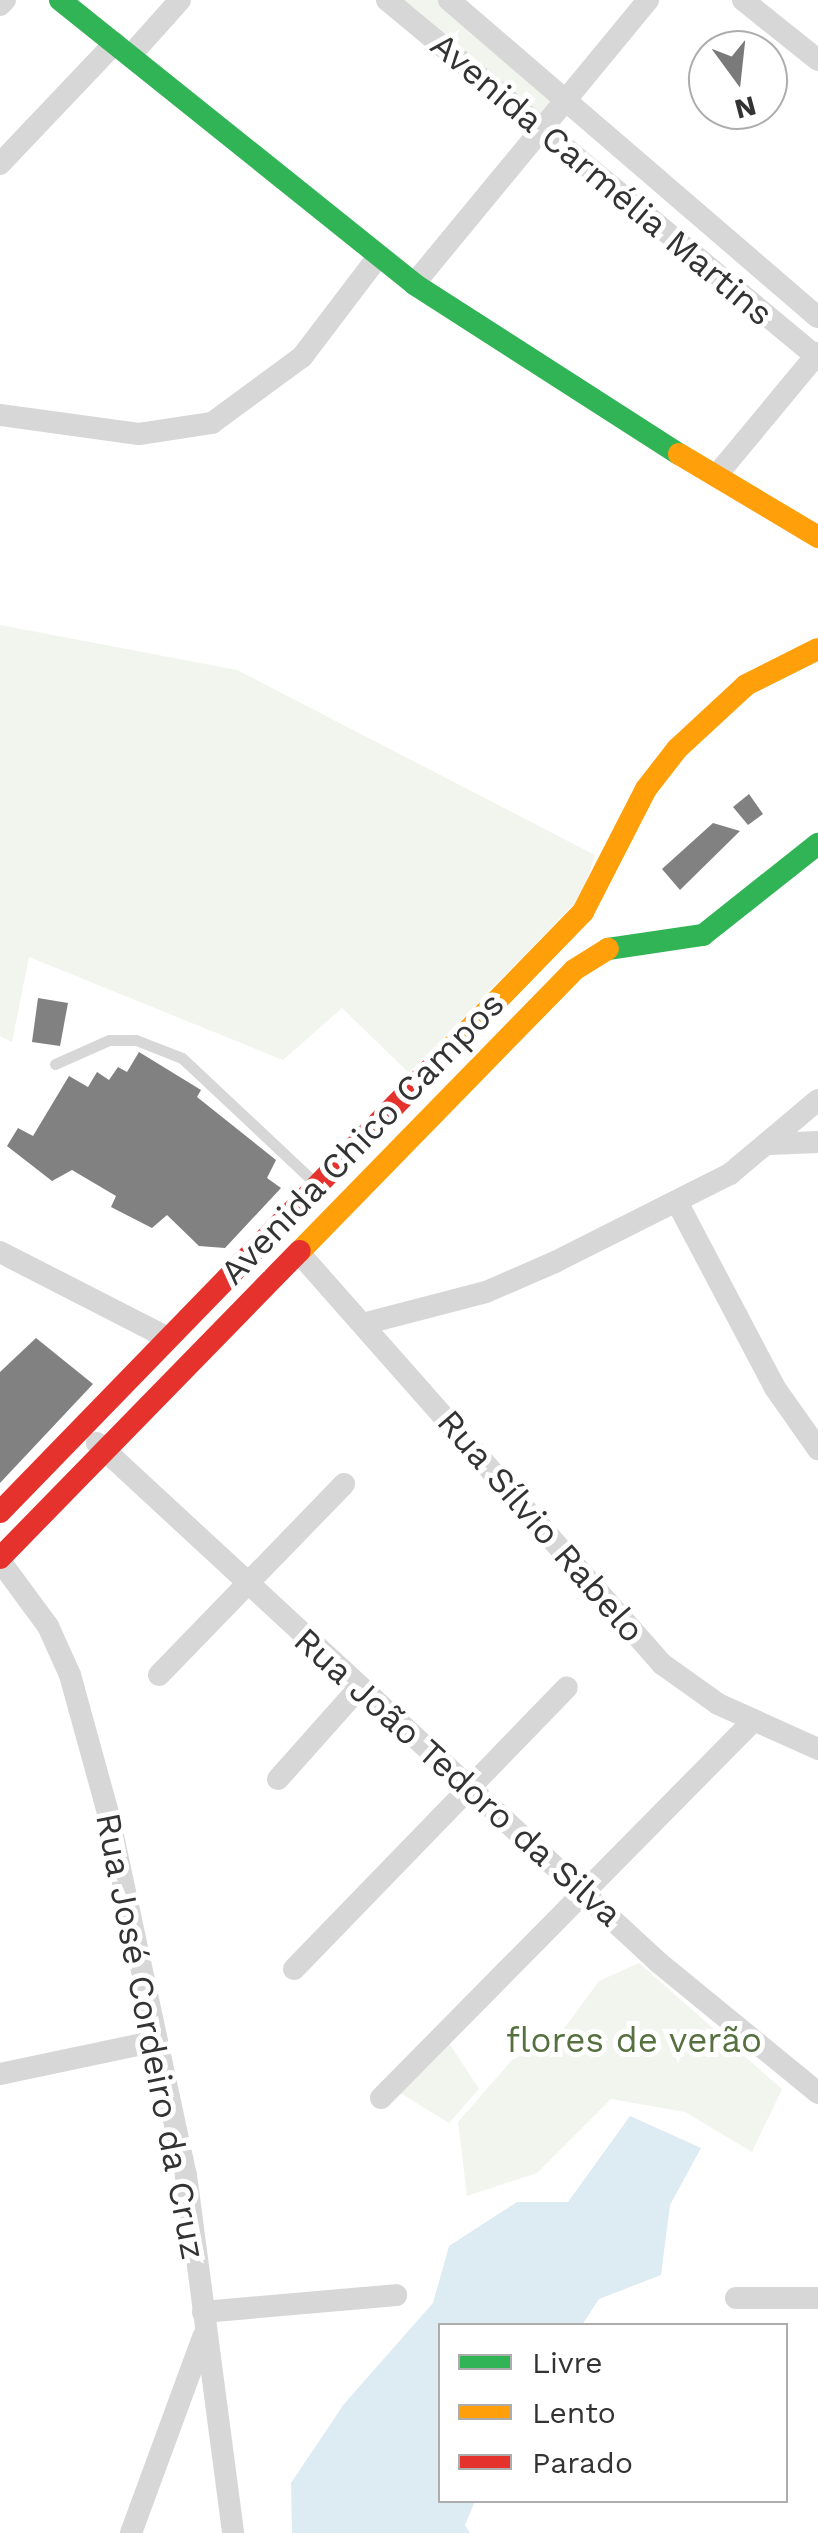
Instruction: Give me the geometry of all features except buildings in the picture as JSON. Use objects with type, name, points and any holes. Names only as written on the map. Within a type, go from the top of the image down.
[{"type":"street","points":[[60,0],[414,284],[818,537]]},
{"type":"street","points":[[0,164],[180,0]]},
{"type":"street","name":"Avenida Carmélia Martins","points":[[387,0],[817,355]]},
{"type":"street","name":"Avenida Carmélia Martins","points":[[449,0],[818,317]]},
{"type":"street","points":[[414,284],[538,126],[648,0]]},
{"type":"street","points":[[744,0],[818,60]]},
{"type":"street","points":[[0,416],[140,434],[212,423],[302,356],[378,257]]},
{"type":"street","points":[[716,476],[817,355]]},
{"type":"street","name":"Avenida Chico Campos","points":[[0,1512],[583,912],[646,789],[677,750],[746,686],[818,649]]},
{"type":"street","name":"Avenida Chico Campos","points":[[0,1560],[589,956],[703,934],[818,844]]},
{"type":"street","points":[[400,1100],[426,1124]]},
{"type":"street","points":[[363,1324],[486,1292],[678,1202],[770,1144],[818,1100]]},
{"type":"street","points":[[770,1144],[818,1142]]},
{"type":"street","points":[[678,1202],[775,1388],[818,1449]]},
{"type":"street","points":[[0,1252],[168,1338]]},
{"type":"street","name":"Rua Sílvio Rabelo","points":[[300,1254],[662,1664],[752,1722],[818,1749]]},
{"type":"street","name":"Rua João Tedoro da Silva","points":[[80,1429],[248,1586],[474,1785],[745,2041],[818,2093]]},
{"type":"street","points":[[159,1676],[344,1484]]},
{"type":"street","name":"Rua José Cordeiro da Cruz","points":[[0,1560],[28,1593],[70,1675],[157,2041],[204,2323],[232,2533]]},
{"type":"street","points":[[278,1779],[360,1687]]},
{"type":"street","points":[[294,1968],[567,1687]]},
{"type":"street","points":[[381,2098],[752,1722]]},
{"type":"street","points":[[0,2074],[157,2041]]},
{"type":"street","points":[[131,2533],[204,2323],[396,2295]]},
{"type":"street","points":[[736,2298],[818,2298]]},
{"type":"lane","points":[[55,1064],[109,1040],[136,1040],[182,1058],[318,1186]]},
{"type":"green space","points":[[387,0],[449,0],[561,99],[539,126]]},
{"type":"green space","points":[[0,625],[237,670],[595,855],[582,896],[409,1073],[342,1008],[283,1060],[29,957],[12,1042],[0,1036]]},
{"type":"green space","name":"flores de verão","points":[[639,1963],[782,2089],[752,2152],[685,2112],[611,2099],[537,2173],[467,2196],[458,2122],[511,2061],[563,2030],[599,1981]]},
{"type":"green space","points":[[449,2043],[479,2089],[449,2123],[392,2088]]},
{"type":"shaded area","points":[[630,2116],[701,2148],[670,2205],[661,2275],[599,2299],[583,2323],[438,2323],[438,2503],[474,2503],[465,2525],[470,2533],[292,2533],[291,2483],[344,2404],[433,2303],[449,2246],[517,2202],[568,2202]]},
{"type":"traffic: fast","points":[[60,0],[414,284],[679,454]]},
{"type":"traffic: fast","points":[[608,949],[703,935],[818,844]]},
{"type":"traffic: slow","points":[[679,454],[818,537]]},
{"type":"traffic: slow","points":[[441,1058],[583,912],[646,789],[677,749],[746,685],[818,649]]},
{"type":"traffic: slow","points":[[300,1251],[574,970],[608,949]]},
{"type":"traffic: jam","points":[[0,1512],[441,1058]]},
{"type":"traffic: jam","points":[[0,1558],[300,1251]]}]
